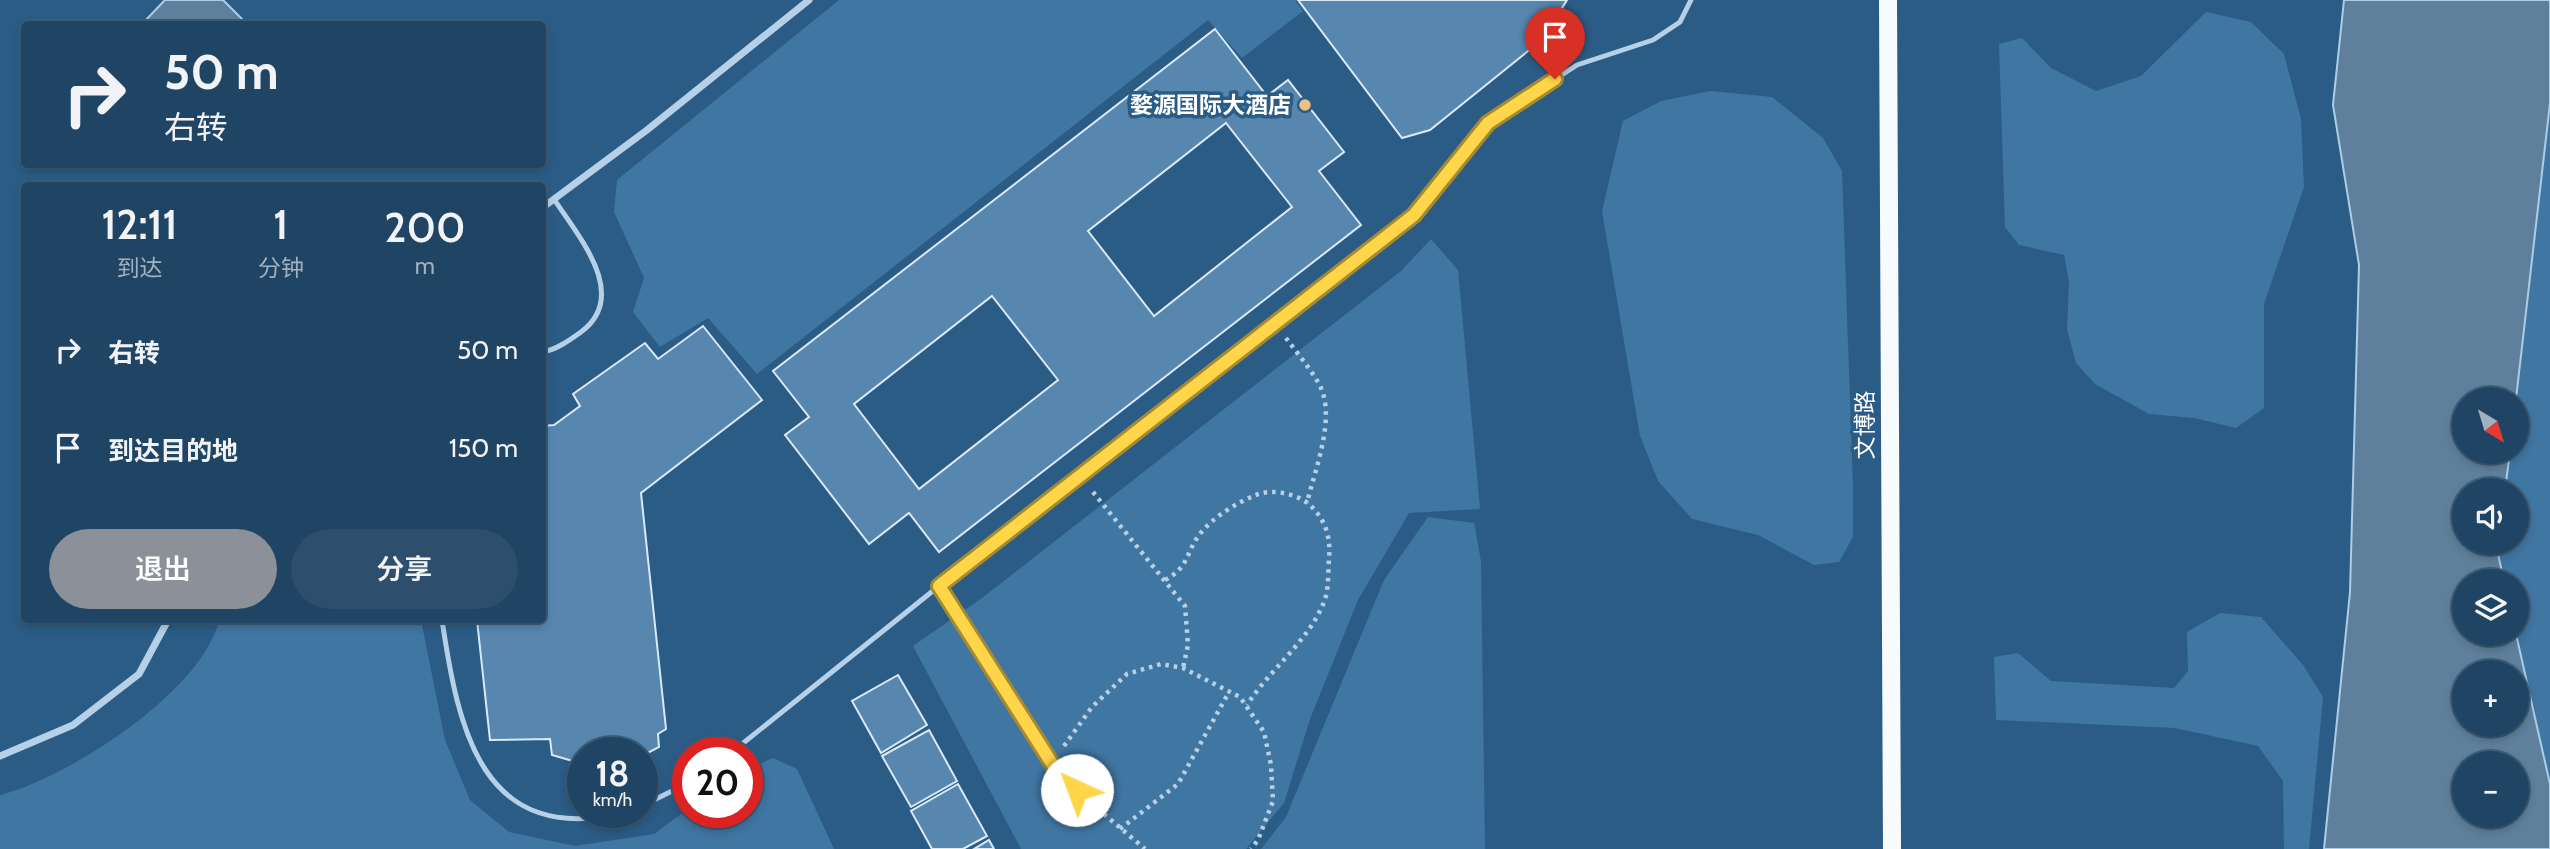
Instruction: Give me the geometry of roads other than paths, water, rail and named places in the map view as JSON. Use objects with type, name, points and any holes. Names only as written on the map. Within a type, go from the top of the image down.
[{"type":"main road","name":"文博路","points":[[1888,0],[1892,849]]},
{"type":"street","points":[[546,205],[809,0]]},
{"type":"street","points":[[0,756],[73,725],[139,674],[166,623]]},
{"type":"lane","points":[[751,737],[939,586],[1414,215],[1488,123],[1577,65],[1653,40],[1680,22],[1691,0]]},
{"type":"lane","points":[[546,350],[570,340],[586,327],[603,288],[597,265],[554,199]]},
{"type":"lane","points":[[939,586],[1065,784],[1077,790]]},
{"type":"lane","points":[[442,623],[453,695],[463,728],[476,757],[494,785],[527,810],[567,818]]},
{"type":"place","name":"婺源国际大酒店","points":[[1305,105]]}]
